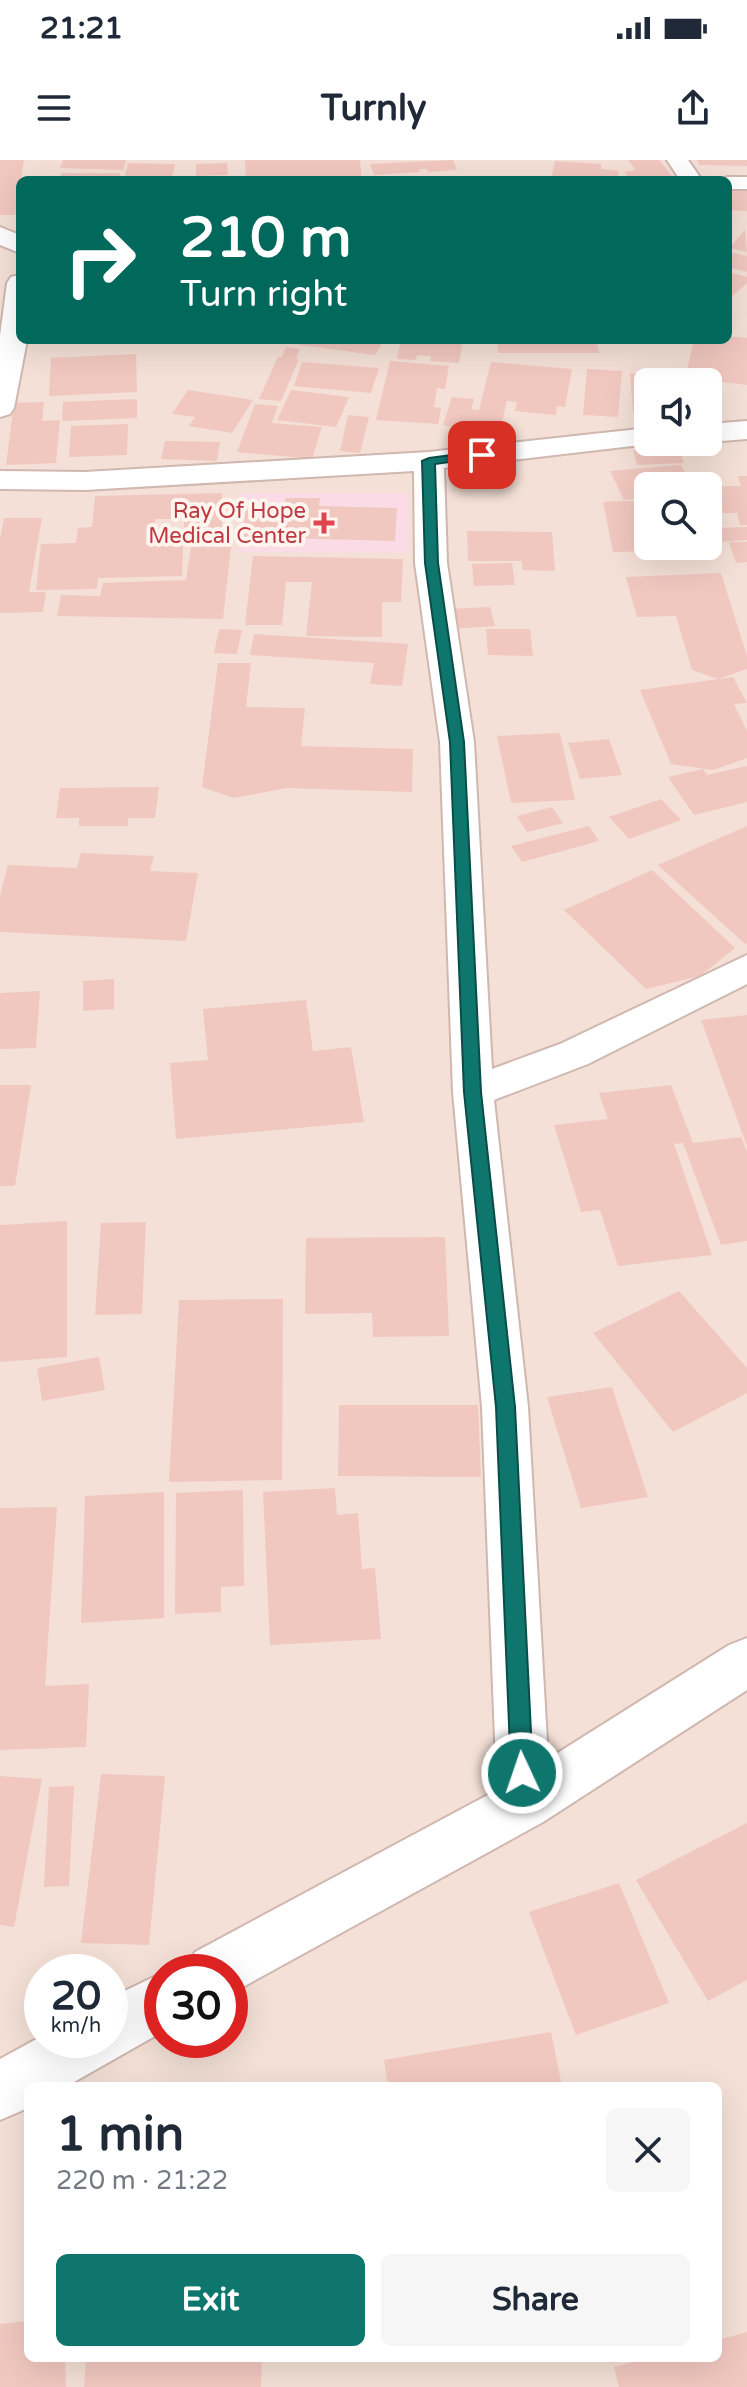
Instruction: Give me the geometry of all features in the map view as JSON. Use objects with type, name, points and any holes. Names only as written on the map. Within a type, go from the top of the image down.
[{"type":"street","points":[[0,408],[16,324]]},
{"type":"street","points":[[722,432],[747,430]]},
{"type":"street","points":[[0,480],[85,481],[429,461],[634,439]]},
{"type":"street","points":[[429,461],[431,563],[457,742],[473,1092],[505,1407],[524,1804]]},
{"type":"street","points":[[473,1092],[574,1054],[747,968]]},
{"type":"street","points":[[248,1954],[524,1804],[747,1662]]},
{"type":"street","points":[[0,2091],[60,2058]]},
{"type":"shaded area","points":[[0,160],[747,160],[747,2387],[0,2387]]},
{"type":"shaded area","name":"Ray Of Hope Medical Center","points":[[242,493],[408,493],[409,553],[237,552]]},
{"type":"building","points":[[0,160],[24,160],[21,176],[16,176],[15,215],[0,215]]},
{"type":"building","points":[[63,160],[126,160],[123,170],[60,168]]},
{"type":"building","points":[[245,160],[360,160],[362,176],[246,176]]},
{"type":"building","points":[[453,160],[457,170],[428,172],[427,169],[419,169],[420,172],[374,175],[370,164]]},
{"type":"building","points":[[628,160],[659,160],[672,176],[627,176],[624,172],[636,170]]},
{"type":"building","points":[[697,160],[747,160],[747,166],[699,165]]},
{"type":"building","points":[[555,161],[601,164],[601,169],[619,171],[618,176],[552,176]]},
{"type":"building","points":[[128,163],[175,164],[172,176],[125,176]]},
{"type":"building","points":[[227,163],[228,175],[196,176],[196,164]]},
{"type":"building","points":[[61,173],[120,173],[120,176],[61,176]]},
{"type":"building","points":[[732,186],[747,187],[747,211],[732,210]]},
{"type":"building","points":[[745,229],[747,252],[732,248]]},
{"type":"building","points":[[732,253],[747,256],[747,272],[732,268]]},
{"type":"building","points":[[732,273],[747,277],[747,283],[732,296]]},
{"type":"building","points":[[732,336],[747,338],[747,385],[722,382],[722,368],[687,368],[693,344],[732,344]]},
{"type":"building","points":[[293,344],[382,344],[375,355]]},
{"type":"building","points":[[400,344],[462,344],[459,363],[430,361],[431,356],[417,355],[416,360],[397,359]]},
{"type":"building","points":[[497,344],[597,344],[599,353],[498,353]]},
{"type":"building","points":[[286,347],[300,349],[296,359],[299,359],[281,401],[259,399],[278,357],[282,357]]},
{"type":"building","points":[[136,354],[137,392],[49,396],[51,358]]},
{"type":"building","points":[[390,361],[449,366],[445,389],[437,388],[434,407],[441,408],[438,424],[376,420]]},
{"type":"building","points":[[302,362],[379,368],[371,393],[294,386]]},
{"type":"building","points":[[491,362],[572,369],[565,407],[557,406],[556,415],[515,411],[517,402],[507,401],[501,425],[484,423],[484,433],[443,425],[452,397],[474,399],[471,409],[479,410]]},
{"type":"building","points":[[587,369],[622,371],[618,417],[583,415]]},
{"type":"building","points":[[630,373],[634,373],[633,413]]},
{"type":"building","points":[[188,390],[253,400],[232,433],[189,426],[195,417],[172,414]]},
{"type":"building","points":[[291,390],[349,397],[336,427],[277,420]]},
{"type":"building","points":[[137,399],[137,418],[62,421],[63,402]]},
{"type":"building","points":[[44,402],[42,421],[60,420],[56,463],[6,465],[14,403]]},
{"type":"building","points":[[255,404],[278,406],[272,423],[322,427],[312,459],[237,452]]},
{"type":"building","points":[[348,415],[369,417],[360,453],[340,451]]},
{"type":"building","points":[[128,424],[127,455],[69,457],[71,426]]},
{"type":"building","points":[[165,441],[220,442],[217,461],[161,459]]},
{"type":"building","points":[[635,456],[682,456],[684,463],[637,465]]},
{"type":"building","points":[[681,465],[685,472],[634,472],[634,499],[624,500],[610,471]]},
{"type":"building","points":[[738,476],[747,476],[747,525],[740,525],[737,513],[723,513],[722,509],[722,486],[741,486]]},
{"type":"building","points":[[222,493],[222,536],[184,537],[184,519],[155,519],[154,543],[183,543],[182,576],[98,578],[97,589],[36,590],[41,544],[76,543],[78,528],[92,527],[95,496]]},
{"type":"building","points":[[285,498],[320,498],[319,506],[397,508],[395,541],[242,537],[246,507],[285,508]]},
{"type":"building","points":[[634,501],[634,552],[613,552],[603,502]]},
{"type":"building","points":[[4,518],[42,518],[29,592],[46,592],[43,612],[0,613],[0,539]]},
{"type":"building","points":[[747,527],[747,540],[722,542],[722,528]]},
{"type":"building","points":[[467,531],[552,532],[555,571],[522,570],[522,561],[468,561]]},
{"type":"building","points":[[729,542],[747,542],[747,562],[736,563]]},
{"type":"building","points":[[191,547],[231,547],[223,619],[57,616],[61,595],[100,596],[103,583],[186,580]]},
{"type":"building","points":[[253,556],[403,559],[401,602],[382,602],[382,637],[306,636],[312,582],[286,582],[282,625],[245,625]]},
{"type":"building","points":[[512,563],[515,585],[474,586],[472,564]]},
{"type":"building","points":[[721,573],[747,656],[747,669],[718,679],[692,670],[676,616],[637,617],[626,577]]},
{"type":"building","points":[[490,607],[495,626],[451,629],[447,609]]},
{"type":"building","points":[[219,629],[242,630],[237,654],[214,653]]},
{"type":"building","points":[[486,629],[530,629],[533,656],[488,655]]},
{"type":"building","points":[[254,634],[408,644],[402,686],[370,684],[374,663],[250,655]]},
{"type":"building","points":[[218,663],[251,663],[246,707],[305,708],[301,746],[413,749],[412,792],[287,788],[234,798],[202,787]]},
{"type":"building","points":[[733,677],[747,703],[734,704],[747,731],[747,758],[713,770],[671,764],[640,690]]},
{"type":"building","points":[[560,733],[575,800],[511,803],[497,736]]},
{"type":"building","points":[[609,739],[622,775],[580,779],[568,743]]},
{"type":"building","points":[[747,766],[747,802],[694,815],[668,777],[703,769],[707,775]]},
{"type":"building","points":[[159,787],[155,818],[128,818],[128,826],[79,826],[79,818],[56,818],[60,788]]},
{"type":"building","points":[[661,799],[681,820],[629,839],[609,817]]},
{"type":"building","points":[[552,807],[563,823],[527,832],[517,816]]},
{"type":"building","points":[[589,826],[599,841],[522,862],[511,846]]},
{"type":"building","points":[[747,826],[747,943],[745,944],[658,865]]},
{"type":"building","points":[[81,853],[154,856],[150,871],[198,873],[186,941],[0,932],[0,895],[8,865],[77,868]]},
{"type":"building","points":[[652,870],[735,948],[700,976],[646,989],[564,910]]},
{"type":"building","points":[[114,979],[114,1009],[83,1011],[83,981]]},
{"type":"building","points":[[40,991],[36,1048],[0,1049],[0,993]]},
{"type":"building","points":[[306,1000],[313,1051],[351,1047],[364,1122],[176,1139],[170,1063],[208,1060],[203,1009]]},
{"type":"building","points":[[747,1015],[747,1146],[701,1020]]},
{"type":"building","points":[[0,1085],[31,1085],[15,1186],[0,1186]]},
{"type":"building","points":[[671,1085],[693,1143],[741,1137],[747,1152],[747,1241],[721,1245],[683,1143],[674,1144],[712,1255],[618,1266],[600,1210],[581,1212],[554,1125],[608,1119],[599,1093]]},
{"type":"building","points":[[67,1221],[67,1357],[0,1362],[0,1225]]},
{"type":"building","points":[[146,1222],[142,1314],[95,1315],[101,1223]]},
{"type":"building","points":[[445,1237],[449,1336],[373,1337],[372,1313],[305,1314],[306,1238]]},
{"type":"building","points":[[679,1291],[747,1368],[747,1393],[673,1432],[593,1333]]},
{"type":"building","points":[[283,1299],[282,1480],[169,1482],[179,1300]]},
{"type":"building","points":[[99,1357],[105,1390],[42,1401],[37,1368]]},
{"type":"building","points":[[612,1387],[648,1497],[581,1508],[547,1397]]},
{"type":"building","points":[[339,1405],[478,1405],[481,1477],[338,1476]]},
{"type":"building","points":[[335,1488],[337,1515],[358,1513],[362,1569],[375,1568],[381,1639],[270,1645],[263,1492]]},
{"type":"building","points":[[243,1490],[244,1586],[221,1587],[221,1612],[175,1614],[176,1493]]},
{"type":"building","points":[[164,1492],[164,1618],[81,1623],[85,1496]]},
{"type":"building","points":[[57,1507],[45,1686],[89,1684],[86,1747],[0,1750],[0,1508]]},
{"type":"building","points":[[101,1774],[165,1776],[149,1945],[81,1943]]},
{"type":"building","points":[[0,1776],[42,1779],[14,1927],[0,1925]]},
{"type":"building","points":[[74,1786],[69,1886],[44,1887],[49,1787]]},
{"type":"building","points":[[747,1823],[747,1980],[708,2001],[636,1880]]},
{"type":"building","points":[[619,1883],[669,2003],[576,2035],[529,1912]]},
{"type":"building","points":[[551,2032],[561,2082],[387,2082],[384,2060]]},
{"type":"building","points":[[24,2321],[24,2362],[65,2362],[66,2387],[0,2387],[0,2324]]},
{"type":"building","points":[[747,2332],[747,2387],[619,2387],[614,2367],[633,2362],[722,2362],[722,2339]]},
{"type":"building","points":[[86,2362],[262,2362],[261,2387],[84,2387]]},
{"type":"place","name":"Ray Of Hope Medical Center","points":[[324,523]]},
{"type":"route","points":[[482,455],[429,461],[431,563],[457,742],[473,1092],[505,1407],[522,1773]]}]
